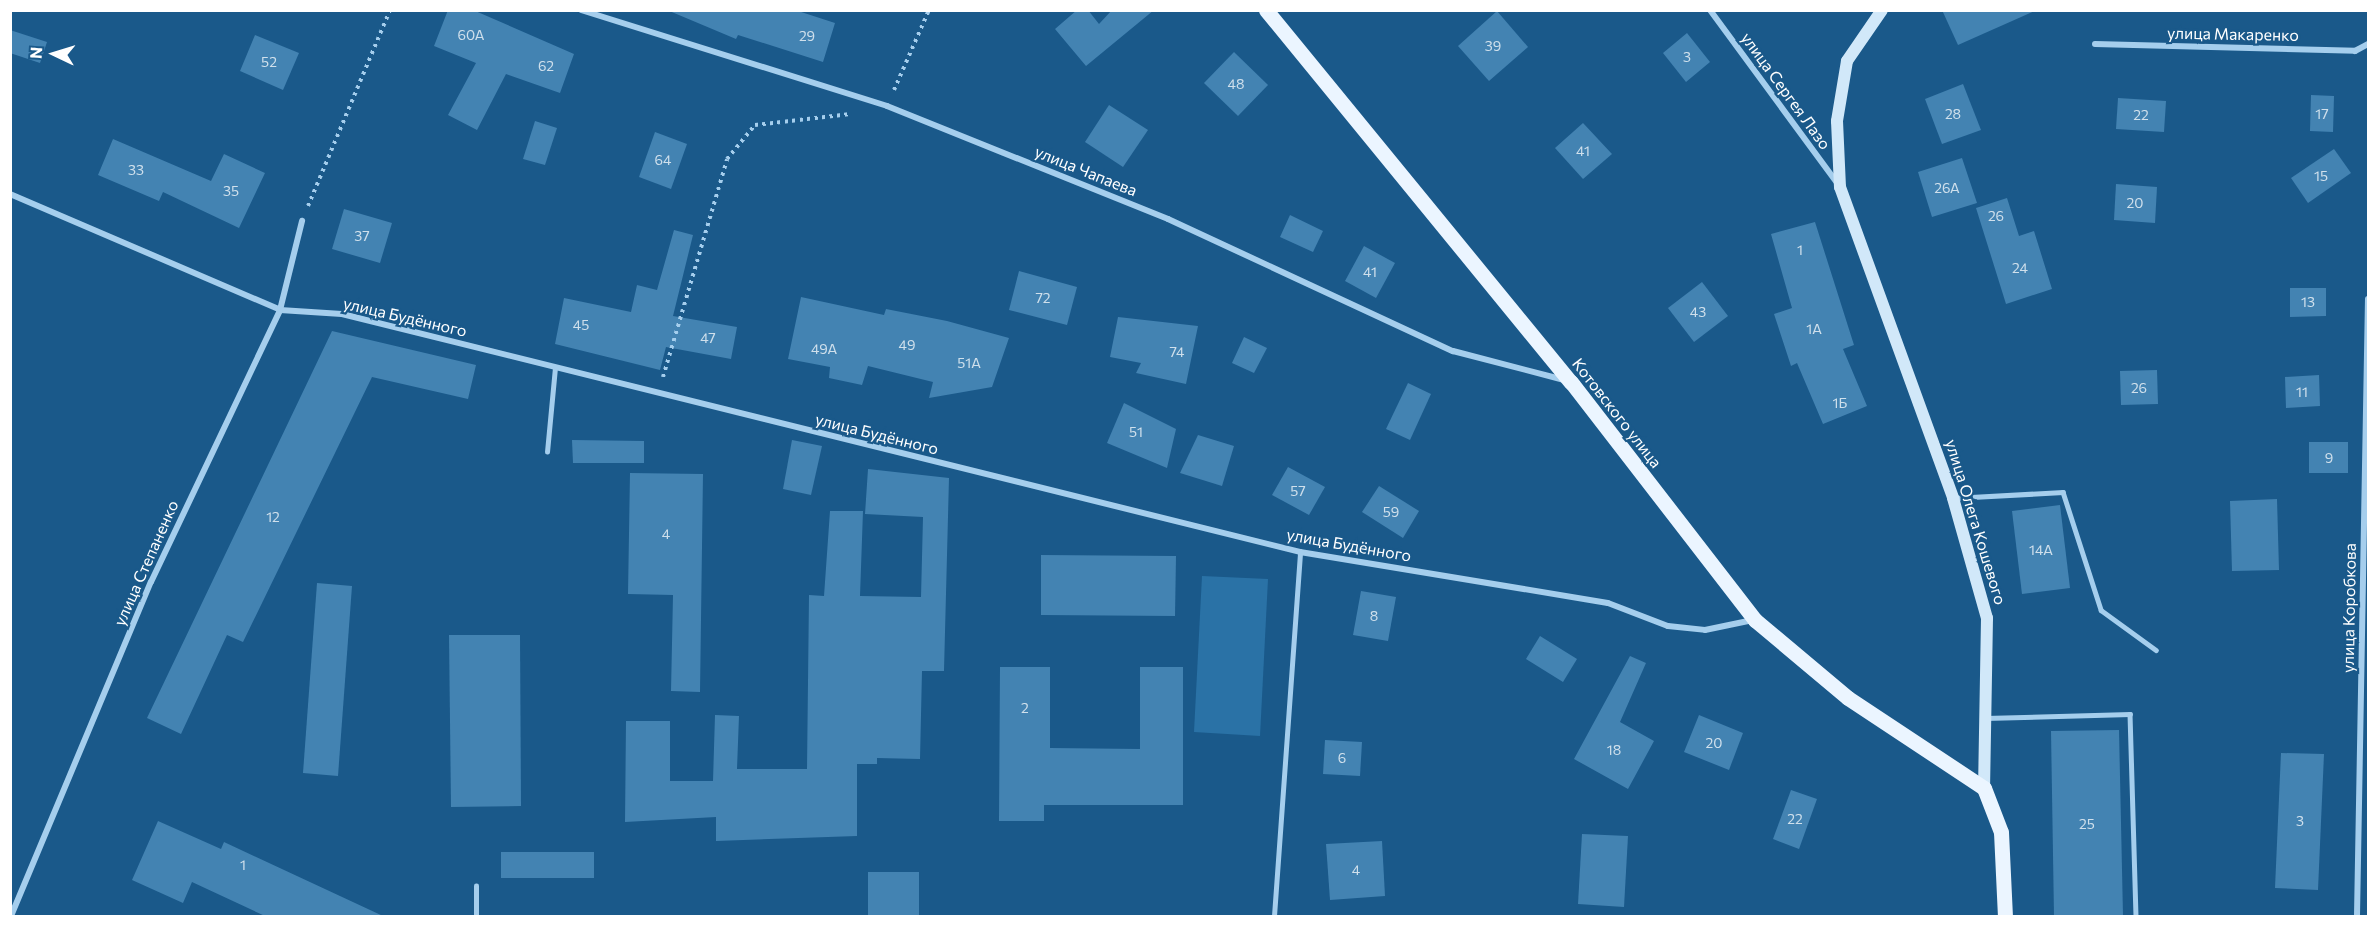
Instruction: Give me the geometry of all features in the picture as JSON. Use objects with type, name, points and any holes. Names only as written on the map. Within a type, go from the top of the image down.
[{"type":"main road","name":"Котовского улица","points":[[1266,10],[1571,382],[1755,620],[1848,698],[1984,788]]},
{"type":"main road","name":"улица Олега Кошевого","points":[[1984,788],[2001,832],[2005,916]]},
{"type":"street","name":"улица Чапаева","points":[[581,10],[887,106],[1168,219],[1454,351],[1571,382]]},
{"type":"street","name":"улица Сергея Лазо","points":[[1710,10],[1840,187]]},
{"type":"street","name":"улица Олега Кошевого","points":[[1882,10],[1847,61],[1837,121],[1840,187],[1953,498],[1987,618],[1984,788]]},
{"type":"street","name":"улица Макаренко","points":[[2095,44],[2355,51],[2368,44]]},
{"type":"street","name":"улица Будённого","points":[[10,194],[280,310],[342,314],[1300,552],[1608,603],[1668,626],[1705,630],[1755,620]]},
{"type":"street","name":"улица Степаненко","points":[[10,916],[150,582],[280,310],[302,221]]},
{"type":"street","name":"улица Коробкова","points":[[2357,916],[2368,299]]},
{"type":"lane","points":[[548,452],[555,367]]},
{"type":"lane","points":[[1953,498],[2063,492],[2101,610],[2156,650]]},
{"type":"lane","points":[[1274,916],[1300,552]]},
{"type":"lane","points":[[1985,718],[2130,714],[2136,916]]},
{"type":"lane","points":[[476,916],[477,886]]},
{"type":"path","points":[[302,221],[390,10]]},
{"type":"path","points":[[659,393],[727,159],[755,125],[822,121],[887,106],[929,10]]},
{"type":"shaded area","points":[[1202,576],[1268,579],[1260,736],[1194,732]]},
{"type":"building","points":[[448,10],[473,10],[574,54],[560,93],[506,74],[477,130],[448,115],[476,63],[434,46]]},
{"type":"building","points":[[667,10],[795,10],[835,23],[823,62],[738,35],[736,39]]},
{"type":"building","points":[[1077,10],[1088,10],[1099,24],[1112,10],[1154,10],[1086,66],[1055,29]]},
{"type":"building","points":[[1942,10],[2037,10],[1958,45]]},
{"type":"building","points":[[1497,11],[1528,47],[1489,81],[1458,46]]},
{"type":"building","points":[[10,30],[47,42],[40,63],[10,53]]},
{"type":"building","points":[[1687,33],[1710,62],[1686,82],[1663,53]]},
{"type":"building","points":[[255,35],[299,53],[283,90],[240,71]]},
{"type":"building","points":[[1234,52],[1268,85],[1238,116],[1204,83]]},
{"type":"building","points":[[1963,84],[1981,130],[1942,144],[1925,99]]},
{"type":"building","points":[[2311,95],[2334,96],[2333,132],[2310,131]]},
{"type":"building","points":[[2118,98],[2166,101],[2164,132],[2116,129]]},
{"type":"building","points":[[1109,105],[1148,130],[1123,167],[1085,142]]},
{"type":"building","points":[[535,121],[557,128],[545,165],[523,159]]},
{"type":"building","points":[[1583,123],[1612,154],[1583,179],[1555,148]]},
{"type":"building","points":[[655,132],[687,144],[671,189],[639,177]]},
{"type":"building","points":[[113,139],[211,181],[224,154],[265,173],[239,228],[163,192],[159,201],[98,175]]},
{"type":"building","points":[[2334,149],[2351,173],[2308,203],[2291,178]]},
{"type":"building","points":[[1962,158],[1977,203],[1932,217],[1918,172]]},
{"type":"building","points":[[2116,184],[2157,187],[2155,223],[2114,220]]},
{"type":"building","points":[[2007,198],[2019,236],[2034,231],[2052,289],[2006,304],[1976,208]]},
{"type":"building","points":[[344,209],[392,223],[380,263],[332,249]]},
{"type":"building","points":[[1290,215],[1323,231],[1313,252],[1280,237]]},
{"type":"building","points":[[1815,222],[1854,345],[1843,349],[1867,406],[1823,424],[1797,363],[1791,366],[1774,314],[1792,308],[1771,234]]},
{"type":"building","points":[[674,230],[693,235],[673,316],[737,327],[731,359],[666,347],[660,370],[555,344],[564,298],[631,312],[637,285],[657,290]]},
{"type":"building","points":[[1364,246],[1395,263],[1376,298],[1345,281]]},
{"type":"building","points":[[1019,271],[1077,287],[1067,325],[1009,310]]},
{"type":"building","points":[[1702,282],[1728,316],[1694,342],[1668,308]]},
{"type":"building","points":[[2290,288],[2326,288],[2326,316],[2290,317]]},
{"type":"building","points":[[801,297],[884,315],[886,309],[947,321],[1009,338],[992,387],[929,398],[933,382],[868,366],[862,385],[829,378],[830,367],[788,359]]},
{"type":"building","points":[[1118,317],[1198,326],[1186,384],[1136,373],[1141,363],[1110,357]]},
{"type":"building","points":[[332,331],[476,365],[468,399],[372,377],[243,642],[227,635],[181,734],[147,718]]},
{"type":"building","points":[[1244,337],[1267,348],[1254,373],[1232,363]]},
{"type":"building","points":[[2157,370],[2158,404],[2121,405],[2120,371]]},
{"type":"building","points":[[2319,375],[2320,406],[2286,408],[2285,377]]},
{"type":"building","points":[[1408,383],[1431,394],[1410,440],[1386,429]]},
{"type":"building","points":[[1124,403],[1176,429],[1167,468],[1107,443]]},
{"type":"building","points":[[1198,435],[1234,446],[1222,486],[1180,473]]},
{"type":"building","points":[[572,440],[644,441],[644,463],[573,463]]},
{"type":"building","points":[[792,440],[822,446],[811,495],[783,489]]},
{"type":"building","points":[[2309,442],[2348,442],[2348,473],[2309,473]]},
{"type":"building","points":[[1288,467],[1325,487],[1309,515],[1272,495]]},
{"type":"building","points":[[868,469],[949,478],[944,671],[922,671],[920,759],[877,758],[877,764],[857,764],[857,836],[716,841],[716,817],[625,822],[626,721],[670,721],[670,781],[713,781],[715,715],[739,716],[737,769],[807,769],[809,595],[824,596],[830,511],[863,511],[860,596],[921,597],[923,517],[865,514]]},
{"type":"building","points":[[630,473],[703,474],[700,692],[671,691],[673,595],[628,594]]},
{"type":"building","points":[[1379,486],[1419,511],[1403,538],[1362,512]]},
{"type":"building","points":[[2277,499],[2279,570],[2232,571],[2230,501]]},
{"type":"building","points":[[2060,505],[2070,588],[2022,594],[2012,511]]},
{"type":"building","points":[[1041,555],[1176,556],[1175,616],[1041,615]]},
{"type":"building","points":[[317,583],[352,586],[338,776],[303,773]]},
{"type":"building","points":[[1361,591],[1396,597],[1388,641],[1353,635]]},
{"type":"building","points":[[449,635],[520,635],[521,806],[451,807]]},
{"type":"building","points":[[1540,636],[1577,659],[1563,682],[1526,659]]},
{"type":"building","points":[[1630,656],[1646,663],[1620,722],[1654,741],[1628,789],[1574,759]]},
{"type":"building","points":[[1000,667],[1050,667],[1050,748],[1140,749],[1140,667],[1183,667],[1183,805],[1044,805],[1044,821],[999,821]]},
{"type":"building","points":[[1699,715],[1743,733],[1729,770],[1684,752]]},
{"type":"building","points":[[2119,730],[2123,916],[2054,916],[2051,731]]},
{"type":"building","points":[[1325,740],[1362,742],[1360,776],[1323,774]]},
{"type":"building","points":[[2281,753],[2324,754],[2318,890],[2275,888]]},
{"type":"building","points":[[1791,790],[1817,799],[1799,849],[1773,839]]},
{"type":"building","points":[[158,821],[221,849],[224,842],[383,916],[265,916],[192,882],[183,903],[132,880]]},
{"type":"building","points":[[1582,834],[1628,836],[1624,907],[1578,904]]},
{"type":"building","points":[[1382,841],[1385,896],[1330,900],[1326,844]]},
{"type":"building","points":[[501,852],[594,852],[594,878],[501,878]]},
{"type":"building","points":[[868,872],[919,872],[919,916],[868,916]]}]
